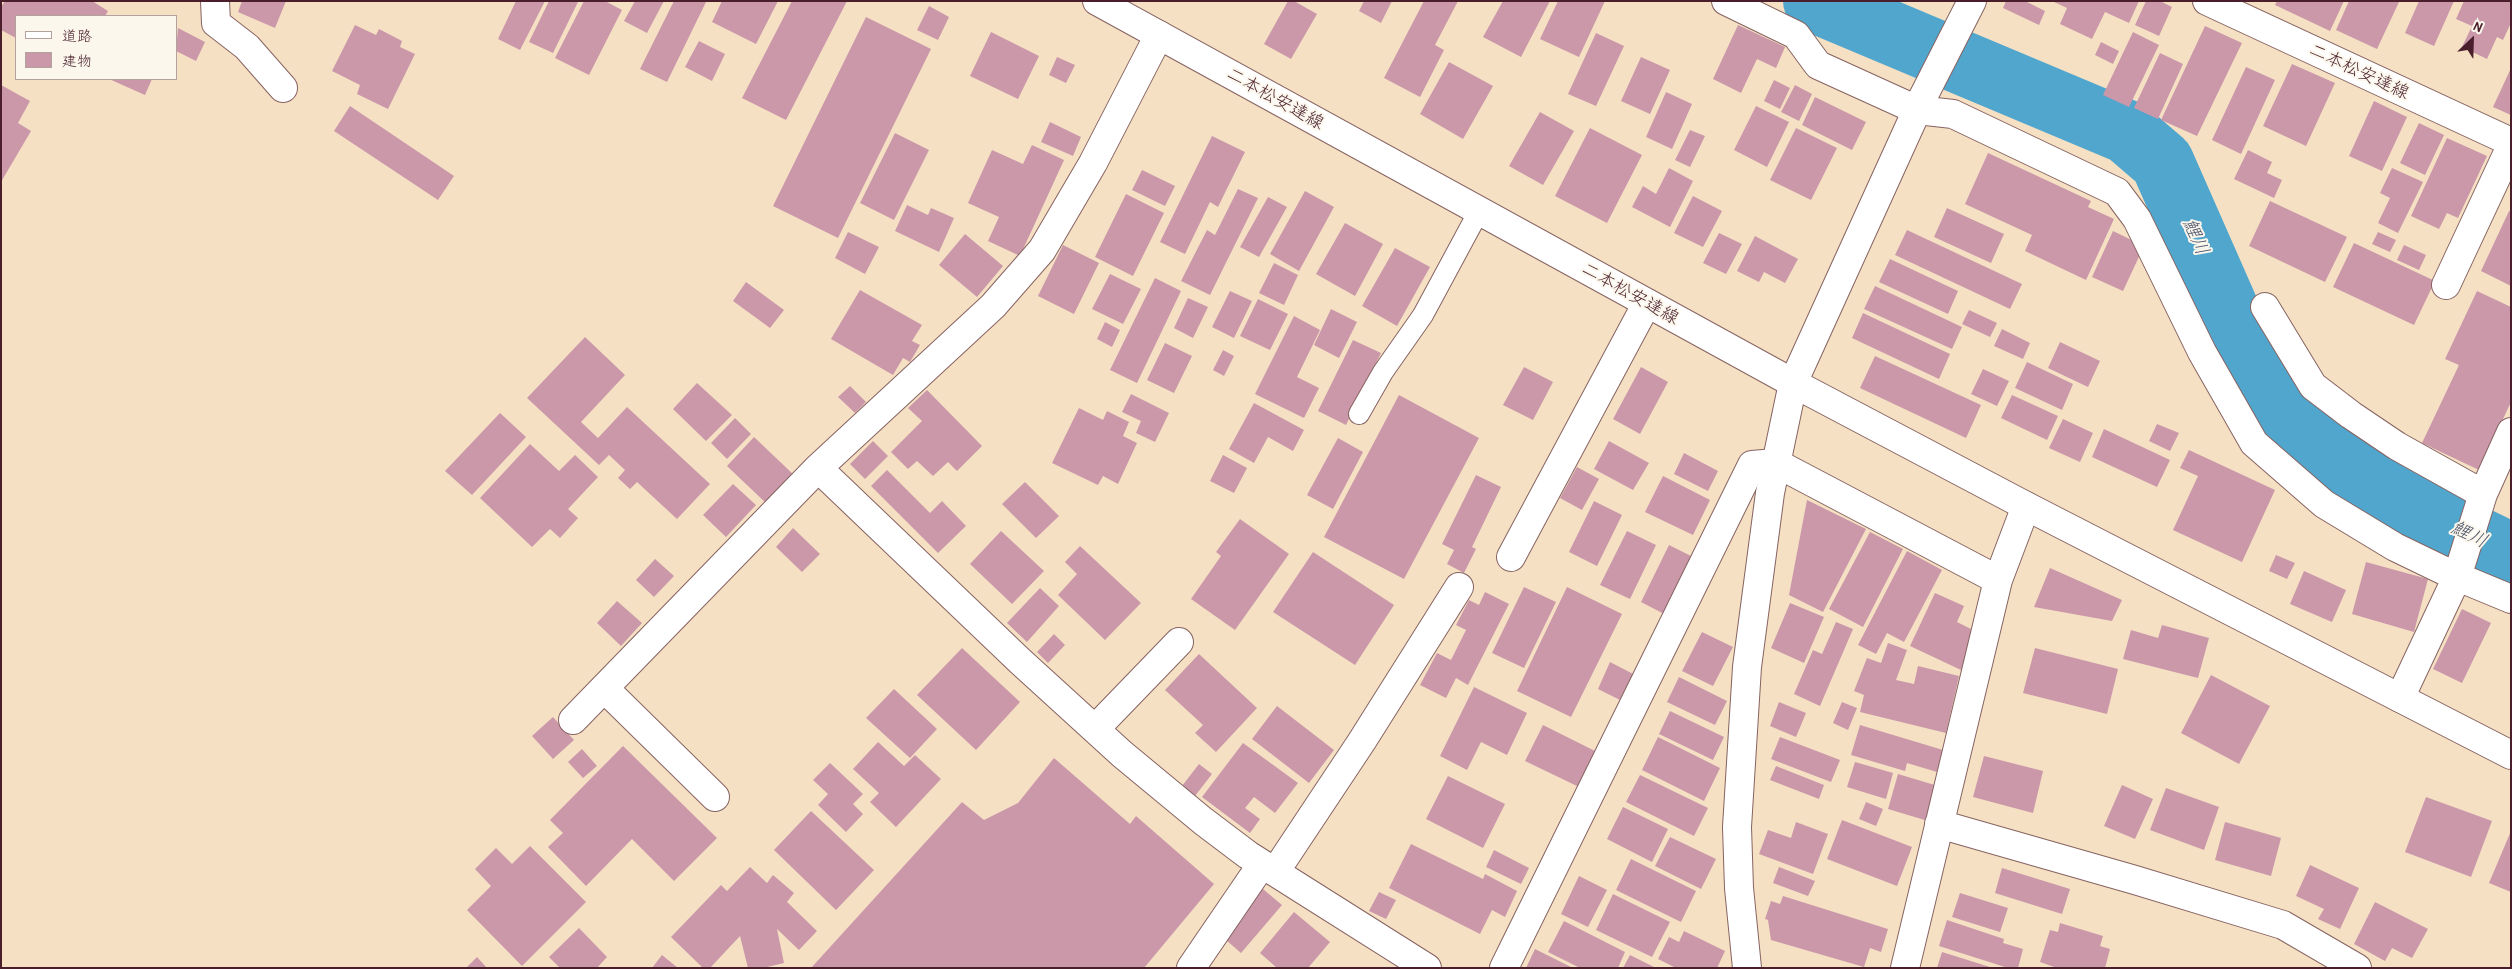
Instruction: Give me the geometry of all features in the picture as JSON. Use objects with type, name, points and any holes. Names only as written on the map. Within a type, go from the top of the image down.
[{"type":"street","points":[[216,1],[216,23],[247,47],[283,88]]},
{"type":"street","name":"二本松安達線","points":[[1097,1],[1793,383],[2026,506],[2511,755]]},
{"type":"street","points":[[1726,1],[1796,36],[1818,65],[1919,104],[1953,114],[2117,192],[2137,219],[2202,352],[2254,443],[2324,504],[2395,546],[2460,570],[2511,599]]},
{"type":"street","name":"二本松安達線","points":[[2207,1],[2511,144]]},
{"type":"street","points":[[1747,968],[1739,888],[1736,827],[1747,666],[1770,493],[1793,383],[1919,104],[1967,10]]},
{"type":"street","points":[[573,720],[818,468],[993,306],[1042,250],[1093,163],[1159,36]]},
{"type":"street","points":[[2446,285],[2511,144]]},
{"type":"street","points":[[1511,557],[1647,303]]},
{"type":"street","points":[[2265,307],[2313,386],[2351,415],[2482,500]]},
{"type":"street","points":[[2400,698],[2460,570],[2482,500],[2511,432]]},
{"type":"street","points":[[1504,968],[1752,465],[1776,464],[1998,580]]},
{"type":"street","points":[[818,468],[1095,729],[1203,821],[1268,868],[1427,968]]},
{"type":"street","points":[[1905,968],[1998,580],[2026,506]]},
{"type":"street","points":[[1191,968],[1362,741],[1459,587]]},
{"type":"street","points":[[1095,729],[1179,642]]},
{"type":"street","points":[[604,688],[715,797]]},
{"type":"street","points":[[1939,824],[2284,925],[2357,968]]},
{"type":"lane","points":[[1358,414],[1383,372],[1423,315],[1479,211]]},
{"type":"building","points":[[5,1],[92,1],[108,11],[106,15],[15,15],[15,37],[1,30],[1,7]]},
{"type":"building","points":[[242,1],[286,1],[275,28],[238,12]]},
{"type":"building","points":[[516,1],[545,1],[520,50],[498,39]]},
{"type":"building","points":[[549,1],[578,2],[553,53],[529,42]]},
{"type":"building","points":[[584,1],[605,1],[622,10],[589,75],[555,58]]},
{"type":"building","points":[[635,1],[664,1],[647,33],[624,21]]},
{"type":"building","points":[[674,1],[706,2],[667,82],[640,69]]},
{"type":"building","points":[[722,1],[778,1],[756,44],[712,22]]},
{"type":"building","points":[[792,1],[847,1],[786,120],[742,98]]},
{"type":"building","points":[[1288,1],[1294,1],[1317,14],[1291,59],[1264,44]]},
{"type":"building","points":[[1364,1],[1392,1],[1381,23],[1359,11]]},
{"type":"building","points":[[1424,1],[1458,1],[1435,45],[1444,50],[1420,97],[1384,78]]},
{"type":"building","points":[[1503,1],[1550,1],[1521,57],[1483,37]]},
{"type":"building","points":[[1558,1],[1605,1],[1579,57],[1540,39]]},
{"type":"building","points":[[2006,1],[2025,1],[2045,11],[2039,25],[2003,8]]},
{"type":"building","points":[[2052,1],[2139,1],[2129,23],[2105,12],[2092,39],[2060,24],[2067,8]]},
{"type":"building","points":[[2146,1],[2160,1],[2172,7],[2159,36],[2135,25]]},
{"type":"building","points":[[2277,1],[2344,1],[2330,31],[2275,5]]},
{"type":"building","points":[[2349,1],[2399,2],[2377,49],[2336,30]]},
{"type":"building","points":[[2419,1],[2454,1],[2434,46],[2405,33]]},
{"type":"building","points":[[2464,1],[2511,1],[2511,23],[2503,40],[2497,37],[2487,59],[2462,47],[2472,26],[2456,19]]},
{"type":"building","points":[[929,6],[949,17],[938,40],[917,30]]},
{"type":"building","points":[[866,17],[931,49],[838,238],[773,206]]},
{"type":"building","points":[[355,25],[376,35],[379,29],[402,41],[400,47],[415,54],[388,109],[357,94],[360,85],[332,71]]},
{"type":"building","points":[[1738,25],[1785,47],[1776,68],[1757,59],[1741,93],[1713,79]]},
{"type":"building","points":[[2205,26],[2242,43],[2197,136],[2161,120]]},
{"type":"building","points":[[178,28],[205,42],[196,61],[178,52]]},
{"type":"building","points":[[991,32],[1039,56],[1018,99],[970,76]]},
{"type":"building","points":[[2133,32],[2159,45],[2129,107],[2103,95]]},
{"type":"building","points":[[1596,33],[1624,46],[1596,106],[1568,94]]},
{"type":"building","points":[[699,41],[725,54],[712,81],[685,67]]},
{"type":"building","points":[[2101,42],[2119,51],[2113,64],[2095,55]]},
{"type":"building","points":[[2160,53],[2183,64],[2158,119],[2134,108]]},
{"type":"building","points":[[1057,57],[1075,65],[1066,83],[1049,75]]},
{"type":"building","points":[[1641,57],[1670,70],[1650,114],[1621,101]]},
{"type":"building","points":[[1449,62],[1493,86],[1463,139],[1420,114]]},
{"type":"building","points":[[2292,64],[2335,83],[2306,146],[2263,126]]},
{"type":"building","points":[[2246,67],[2275,80],[2241,154],[2212,140]]},
{"type":"building","points":[[2511,68],[2511,115],[2493,107]]},
{"type":"building","points":[[111,80],[152,80],[145,95]]},
{"type":"building","points":[[1774,80],[1790,88],[1780,109],[1764,101]]},
{"type":"building","points":[[1,85],[30,101],[18,123],[31,131],[1,182]]},
{"type":"building","points":[[1795,85],[1812,94],[1799,121],[1781,112]]},
{"type":"building","points":[[1666,92],[1692,104],[1672,149],[1646,137]]},
{"type":"building","points":[[1815,97],[1866,122],[1852,150],[1802,125]]},
{"type":"building","points":[[2374,101],[2407,117],[2382,171],[2349,156]]},
{"type":"building","points":[[350,106],[454,176],[438,200],[334,131]]},
{"type":"building","points":[[1756,106],[1789,122],[1767,167],[1734,150]]},
{"type":"building","points":[[1540,112],[1574,131],[1543,185],[1509,166]]},
{"type":"building","points":[[1050,122],[1081,137],[1073,156],[1041,142]]},
{"type":"building","points":[[2419,123],[2444,135],[2425,175],[2400,163]]},
{"type":"building","points":[[1590,128],[1642,155],[1607,223],[1555,196]]},
{"type":"building","points":[[1796,128],[1837,148],[1811,200],[1770,180]]},
{"type":"building","points":[[1690,130],[1705,136],[1690,167],[1675,160]]},
{"type":"building","points":[[895,133],[929,150],[894,220],[860,203]]},
{"type":"building","points":[[1212,136],[1245,152],[1218,207],[1210,202],[1185,254],[1160,242]]},
{"type":"building","points":[[2447,138],[2487,156],[2458,218],[2447,213],[2439,229],[2411,216]]},
{"type":"building","points":[[1032,145],[1064,160],[1020,256],[988,241],[999,217],[968,203],[992,150],[1023,164]]},
{"type":"building","points":[[2248,150],[2272,162],[2267,173],[2282,180],[2274,198],[2234,179]]},
{"type":"building","points":[[1988,153],[2091,201],[2088,207],[2114,219],[2086,280],[2025,251],[2032,235],[1965,204]]},
{"type":"building","points":[[1669,168],[1693,181],[1670,227],[1632,207],[1643,186],[1656,194]]},
{"type":"building","points":[[2392,168],[2423,182],[2398,233],[2378,223],[2390,198],[2380,193]]},
{"type":"building","points":[[1142,170],[1175,186],[1165,206],[1132,190]]},
{"type":"building","points":[[1238,189],[1258,198],[1210,295],[1181,281],[1207,230],[1215,235]]},
{"type":"building","points":[[1305,191],[1334,207],[1299,271],[1270,254]]},
{"type":"building","points":[[1126,194],[1164,213],[1133,276],[1095,257]]},
{"type":"building","points":[[1693,196],[1722,211],[1703,247],[1674,233]]},
{"type":"building","points":[[1268,197],[1287,207],[1259,257],[1240,247]]},
{"type":"building","points":[[2270,201],[2347,237],[2325,282],[2249,246]]},
{"type":"building","points":[[907,205],[928,215],[931,208],[954,218],[939,252],[895,231]]},
{"type":"building","points":[[1947,208],[2004,234],[1991,263],[1934,237]]},
{"type":"building","points":[[2509,211],[2511,212],[2511,286],[2481,271]]},
{"type":"building","points":[[1345,223],[1383,244],[1355,296],[1316,274]]},
{"type":"building","points":[[1907,230],[2022,284],[2010,309],[1895,255]]},
{"type":"building","points":[[2113,231],[2144,246],[2123,291],[2092,277]]},
{"type":"building","points":[[848,232],[879,247],[865,274],[835,258]]},
{"type":"building","points":[[2378,232],[2396,240],[2390,252],[2372,244]]},
{"type":"building","points":[[1719,233],[1742,244],[1726,274],[1703,263]]},
{"type":"building","points":[[965,234],[1003,266],[977,297],[939,265]]},
{"type":"building","points":[[1755,236],[1798,259],[1785,283],[1764,272],[1759,282],[1737,271]]},
{"type":"building","points":[[2354,243],[2435,281],[2414,325],[2333,287]]},
{"type":"building","points":[[1063,245],[1099,263],[1074,314],[1038,296]]},
{"type":"building","points":[[2404,245],[2426,255],[2419,270],[2397,260]]},
{"type":"building","points":[[1395,248],[1430,267],[1397,326],[1362,306]]},
{"type":"building","points":[[1890,259],[1958,291],[1948,314],[1879,282]]},
{"type":"building","points":[[1274,263],[1298,275],[1284,305],[1259,293]]},
{"type":"building","points":[[1110,274],[1141,289],[1123,324],[1092,309]]},
{"type":"building","points":[[1155,278],[1181,291],[1137,383],[1110,370]]},
{"type":"building","points":[[746,282],[784,310],[770,328],[733,301]]},
{"type":"building","points":[[1875,286],[1962,327],[1952,349],[1864,309]]},
{"type":"building","points":[[860,290],[922,325],[912,341],[920,345],[910,362],[903,358],[893,375],[831,339]]},
{"type":"building","points":[[1230,291],[1252,301],[1234,338],[1212,327]]},
{"type":"building","points":[[2477,291],[2511,307],[2511,402],[2479,470],[2422,443],[2459,365],[2445,359]]},
{"type":"building","points":[[1188,298],[1208,307],[1193,338],[1174,328]]},
{"type":"building","points":[[1258,299],[1288,314],[1270,350],[1240,336]]},
{"type":"building","points":[[1331,309],[1357,322],[1339,358],[1314,345]]},
{"type":"building","points":[[1969,310],[1997,323],[1990,337],[1962,324]]},
{"type":"building","points":[[1863,313],[1950,354],[1939,379],[1852,338]]},
{"type":"building","points":[[1294,316],[1320,330],[1297,377],[1319,388],[1304,418],[1255,394]]},
{"type":"building","points":[[1105,322],[1120,330],[1112,347],[1097,339]]},
{"type":"building","points":[[2002,329],[2030,343],[2023,359],[1994,346]]},
{"type":"building","points":[[585,337],[625,375],[581,422],[598,438],[627,407],[710,484],[677,519],[637,482],[630,489],[618,478],[625,470],[609,455],[599,465],[527,398]]},
{"type":"building","points":[[1353,340],[1381,353],[1346,425],[1318,411]]},
{"type":"building","points":[[2060,342],[2100,361],[2088,387],[2048,368]]},
{"type":"building","points":[[1165,343],[1192,356],[1174,393],[1147,380]]},
{"type":"building","points":[[1223,350],[1234,356],[1224,376],[1213,370]]},
{"type":"building","points":[[1875,356],[1981,405],[1966,438],[1860,388]]},
{"type":"building","points":[[2027,362],[2073,384],[2062,410],[2015,388]]},
{"type":"building","points":[[1524,367],[1553,382],[1533,420],[1503,405]]},
{"type":"building","points":[[1641,367],[1668,382],[1640,434],[1613,419]]},
{"type":"building","points":[[1983,369],[2009,381],[1997,406],[1971,394]]},
{"type":"building","points":[[697,383],[732,415],[706,441],[673,409]]},
{"type":"building","points":[[850,386],[866,402],[855,413],[838,397]]},
{"type":"building","points":[[927,390],[982,446],[957,471],[948,462],[933,476],[917,461],[908,469],[891,452],[922,421],[908,408]]},
{"type":"building","points":[[1131,394],[1169,413],[1155,442],[1136,433],[1141,421],[1122,412]]},
{"type":"building","points":[[1399,395],[1479,438],[1404,579],[1324,537]]},
{"type":"building","points":[[2012,395],[2058,416],[2047,440],[2001,418]]},
{"type":"building","points":[[1254,403],[1304,430],[1293,451],[1268,437],[1254,463],[1229,449]]},
{"type":"building","points":[[1079,408],[1103,420],[1107,411],[1129,422],[1123,436],[1137,443],[1118,484],[1103,476],[1098,485],[1052,463]]},
{"type":"building","points":[[500,413],[526,437],[472,495],[445,471]]},
{"type":"building","points":[[735,418],[751,434],[727,459],[711,443]]},
{"type":"building","points":[[2063,419],[2093,433],[2080,462],[2049,448]]},
{"type":"building","points":[[2157,424],[2179,433],[2170,451],[2149,441]]},
{"type":"building","points":[[2104,429],[2170,460],[2157,487],[2092,457]]},
{"type":"building","points":[[754,437],[795,476],[768,505],[727,466]]},
{"type":"building","points":[[1338,438],[1363,452],[1333,509],[1307,495]]},
{"type":"building","points":[[873,441],[888,456],[865,479],[850,464]]},
{"type":"building","points":[[1609,441],[1649,463],[1633,490],[1594,469]]},
{"type":"building","points":[[530,444],[559,471],[575,455],[598,477],[568,509],[578,518],[560,538],[550,529],[532,547],[480,498]]},
{"type":"building","points":[[2189,450],[2275,490],[2242,562],[2173,530],[2198,476],[2180,468]]},
{"type":"building","points":[[1684,453],[1718,471],[1708,491],[1674,474]]},
{"type":"building","points":[[1223,455],[1247,468],[1234,493],[1210,481]]},
{"type":"building","points":[[1577,467],[1599,479],[1582,510],[1560,498]]},
{"type":"building","points":[[887,470],[930,513],[942,501],[966,526],[938,553],[871,486]]},
{"type":"building","points":[[1476,475],[1501,487],[1472,547],[1476,549],[1464,573],[1447,564],[1454,550],[1442,544]]},
{"type":"building","points":[[1663,476],[1710,500],[1693,535],[1645,512]]},
{"type":"building","points":[[1025,482],[1059,516],[1036,538],[1002,504]]},
{"type":"building","points":[[733,484],[756,505],[726,537],[703,515]]},
{"type":"building","points":[[1807,500],[1866,529],[1823,612],[1789,595]]},
{"type":"building","points":[[1594,501],[1622,515],[1597,566],[1569,552]]},
{"type":"building","points":[[1240,519],[1289,554],[1235,630],[1191,599],[1221,556],[1216,552]]},
{"type":"building","points":[[793,528],[820,554],[802,572],[776,547]]},
{"type":"building","points":[[1001,531],[1044,571],[1012,604],[970,564]]},
{"type":"building","points":[[1627,531],[1656,545],[1630,599],[1600,585]]},
{"type":"building","points":[[1870,532],[1903,549],[1863,627],[1829,609]]},
{"type":"building","points":[[1669,545],[1699,560],[1670,617],[1641,602]]},
{"type":"building","points":[[1080,546],[1141,603],[1105,640],[1058,595],[1077,574],[1065,562]]},
{"type":"building","points":[[1907,551],[1942,570],[1904,642],[1887,633],[1876,654],[1858,645]]},
{"type":"building","points":[[1313,552],[1394,605],[1355,665],[1273,612]]},
{"type":"building","points":[[2276,555],[2295,563],[2287,579],[2269,571]]},
{"type":"building","points":[[655,559],[674,576],[654,597],[636,580]]},
{"type":"building","points":[[2366,562],[2428,579],[2414,632],[2352,614]]},
{"type":"building","points":[[2050,568],[2122,600],[2112,621],[2034,607]]},
{"type":"building","points":[[2304,571],[2346,590],[2332,622],[2290,604]]},
{"type":"building","points":[[1524,587],[1556,602],[1524,668],[1492,653]]},
{"type":"building","points":[[1567,587],[1622,614],[1571,717],[1517,691]]},
{"type":"building","points":[[1040,588],[1059,606],[1027,642],[1007,623]]},
{"type":"building","points":[[1485,592],[1509,604],[1468,685],[1456,678],[1446,698],[1420,685],[1437,653],[1451,660],[1466,630],[1456,625],[1469,600],[1479,605]]},
{"type":"building","points":[[1935,593],[1964,606],[1957,622],[1979,633],[1961,670],[1910,646]]},
{"type":"building","points":[[617,601],[642,623],[621,646],[597,623]]},
{"type":"building","points":[[1790,603],[1824,617],[1804,663],[1771,648]]},
{"type":"building","points":[[2462,609],[2491,623],[2462,683],[2433,669]]},
{"type":"building","points":[[1836,622],[1853,629],[1820,706],[1794,694],[1813,650],[1822,654]]},
{"type":"building","points":[[2162,625],[2209,638],[2198,678],[2123,659],[2131,630],[2158,638]]},
{"type":"building","points":[[1702,632],[1733,647],[1713,686],[1682,671]]},
{"type":"building","points":[[1054,634],[1065,645],[1048,663],[1037,652]]},
{"type":"building","points":[[1888,643],[1907,650],[1896,680],[1914,684],[1918,666],[1959,676],[1946,733],[1860,712],[1864,695],[1854,691],[1867,658],[1881,663]]},
{"type":"building","points":[[962,648],[1020,702],[976,750],[917,695]]},
{"type":"building","points":[[2035,648],[2118,669],[2107,714],[2023,693]]},
{"type":"building","points":[[1199,654],[1257,708],[1216,752],[1195,733],[1203,725],[1165,690]]},
{"type":"building","points":[[1610,662],[1639,677],[1626,703],[1598,689]]},
{"type":"building","points":[[2211,675],[2270,706],[2239,764],[2181,733]]},
{"type":"building","points":[[1679,677],[1727,701],[1715,725],[1667,702]]},
{"type":"building","points":[[1474,687],[1527,713],[1507,755],[1481,742],[1467,770],[1440,756]]},
{"type":"building","points":[[894,689],[937,729],[910,758],[866,718]]},
{"type":"building","points":[[1779,702],[1806,713],[1796,737],[1770,726]]},
{"type":"building","points":[[1842,702],[1857,708],[1848,730],[1833,723]]},
{"type":"building","points":[[1277,706],[1334,750],[1309,783],[1252,739]]},
{"type":"building","points":[[1670,711],[1724,737],[1713,760],[1659,734]]},
{"type":"building","points":[[553,717],[574,740],[553,759],[532,736]]},
{"type":"building","points":[[1543,725],[1597,752],[1579,787],[1525,761]]},
{"type":"building","points":[[1860,725],[1943,750],[1937,772],[1907,763],[1905,771],[1851,755]]},
{"type":"building","points":[[1658,737],[1720,768],[1704,801],[1642,770]]},
{"type":"building","points":[[1780,737],[1840,760],[1831,782],[1771,759]]},
{"type":"building","points":[[878,742],[904,766],[915,755],[941,779],[896,827],[870,802],[879,793],[853,769]]},
{"type":"building","points":[[1243,743],[1298,783],[1275,813],[1254,797],[1245,808],[1260,819],[1250,833],[1202,797]]},
{"type":"building","points":[[623,746],[717,838],[674,881],[632,839],[586,886],[548,847],[563,833],[550,820]]},
{"type":"building","points":[[582,749],[597,766],[583,778],[568,762]]},
{"type":"building","points":[[1984,756],[2043,771],[2033,813],[1973,797]]},
{"type":"building","points":[[1054,758],[1130,824],[1136,816],[1214,884],[1144,968],[811,968],[962,802],[984,820],[1018,803]]},
{"type":"building","points":[[1855,762],[1893,773],[1886,799],[1847,787]]},
{"type":"building","points":[[830,763],[863,794],[853,804],[863,814],[846,832],[818,805],[828,794],[813,780]]},
{"type":"building","points":[[1199,764],[1212,774],[1195,796],[1182,786]]},
{"type":"building","points":[[1776,766],[1824,785],[1819,799],[1770,780]]},
{"type":"building","points":[[1898,774],[1938,786],[1928,821],[1888,809]]},
{"type":"building","points":[[1640,775],[1708,808],[1694,836],[1626,802]]},
{"type":"building","points":[[1448,776],[1505,804],[1483,848],[1426,819]]},
{"type":"building","points":[[2122,785],[2153,799],[2135,839],[2104,826]]},
{"type":"building","points":[[2166,788],[2219,807],[2204,850],[2150,830]]},
{"type":"building","points":[[2426,797],[2492,821],[2471,877],[2405,852]]},
{"type":"building","points":[[1866,802],[1883,809],[1876,826],[1859,819]]},
{"type":"building","points":[[1623,807],[1668,829],[1652,862],[1607,839]]},
{"type":"building","points":[[811,811],[874,870],[836,910],[774,850]]},
{"type":"building","points":[[1842,820],[1912,847],[1897,886],[1827,859]]},
{"type":"building","points":[[1796,822],[1828,834],[1813,874],[1759,854],[1768,830],[1791,838]]},
{"type":"building","points":[[2225,822],[2281,838],[2271,876],[2215,860]]},
{"type":"building","points":[[2511,831],[2511,892],[2489,883]]},
{"type":"building","points":[[1670,837],[1716,859],[1701,889],[1655,866]]},
{"type":"building","points":[[1411,844],[1483,879],[1485,874],[1517,891],[1505,917],[1492,910],[1480,934],[1389,888]]},
{"type":"building","points":[[530,846],[586,902],[522,966],[467,910],[491,886],[475,869],[496,848],[512,864]]},
{"type":"building","points":[[1494,850],[1529,868],[1521,884],[1486,867]]},
{"type":"building","points":[[1631,859],[1696,891],[1681,922],[1616,890]]},
{"type":"building","points":[[2310,865],[2359,888],[2340,929],[2318,919],[2324,909],[2296,896]]},
{"type":"building","points":[[750,867],[767,883],[773,875],[794,893],[787,902],[817,931],[799,950],[777,929],[784,963],[763,968],[748,968],[740,936],[710,968],[703,968],[671,937],[721,885],[727,891]]},
{"type":"building","points":[[1779,867],[1815,881],[1808,896],[1773,883]]},
{"type":"building","points":[[2002,868],[2070,889],[2062,914],[1995,893]]},
{"type":"building","points":[[1579,876],[1607,890],[1588,927],[1561,914]]},
{"type":"building","points":[[1251,879],[1282,905],[1241,953],[1211,927]]},
{"type":"building","points":[[1379,892],[1396,900],[1386,919],[1369,911]]},
{"type":"building","points":[[1960,893],[2008,908],[2000,932],[1952,917]]},
{"type":"building","points":[[1613,894],[1670,922],[1652,957],[1596,930]]},
{"type":"building","points":[[1783,896],[1888,929],[1881,952],[1870,948],[1864,967],[1771,940],[1768,920],[1765,919],[1771,901],[1780,904]]},
{"type":"building","points":[[2375,902],[2428,929],[2412,958],[2392,948],[2385,961],[2354,944]]},
{"type":"building","points":[[1294,912],[1330,942],[1308,968],[1277,968],[1260,953]]},
{"type":"building","points":[[1947,920],[2004,939],[2003,943],[2023,949],[2018,968],[2008,968],[1939,946]]},
{"type":"building","points":[[1564,921],[1625,952],[1618,968],[1580,968],[1548,952]]},
{"type":"building","points":[[2060,923],[2103,936],[2100,946],[2110,949],[2105,968],[2057,968],[2040,962],[2050,930],[2058,932]]},
{"type":"building","points":[[579,928],[607,957],[597,968],[560,968],[549,957]]},
{"type":"building","points":[[1684,931],[1725,951],[1717,968],[1676,968],[1658,959],[1669,937],[1679,942]]},
{"type":"building","points":[[1535,949],[1573,968],[1526,968]]},
{"type":"building","points":[[1942,952],[1990,967],[1990,968],[1937,968]]},
{"type":"building","points":[[662,955],[678,968],[652,968]]},
{"type":"building","points":[[1630,955],[1656,968],[1623,968]]},
{"type":"building","points":[[477,957],[487,968],[466,968]]},
{"type":"waterway","name":"鯉川","points":[[1815,1],[2127,132],[2162,162],[2236,330],[2282,411],[2343,462],[2398,500],[2511,555]]}]
